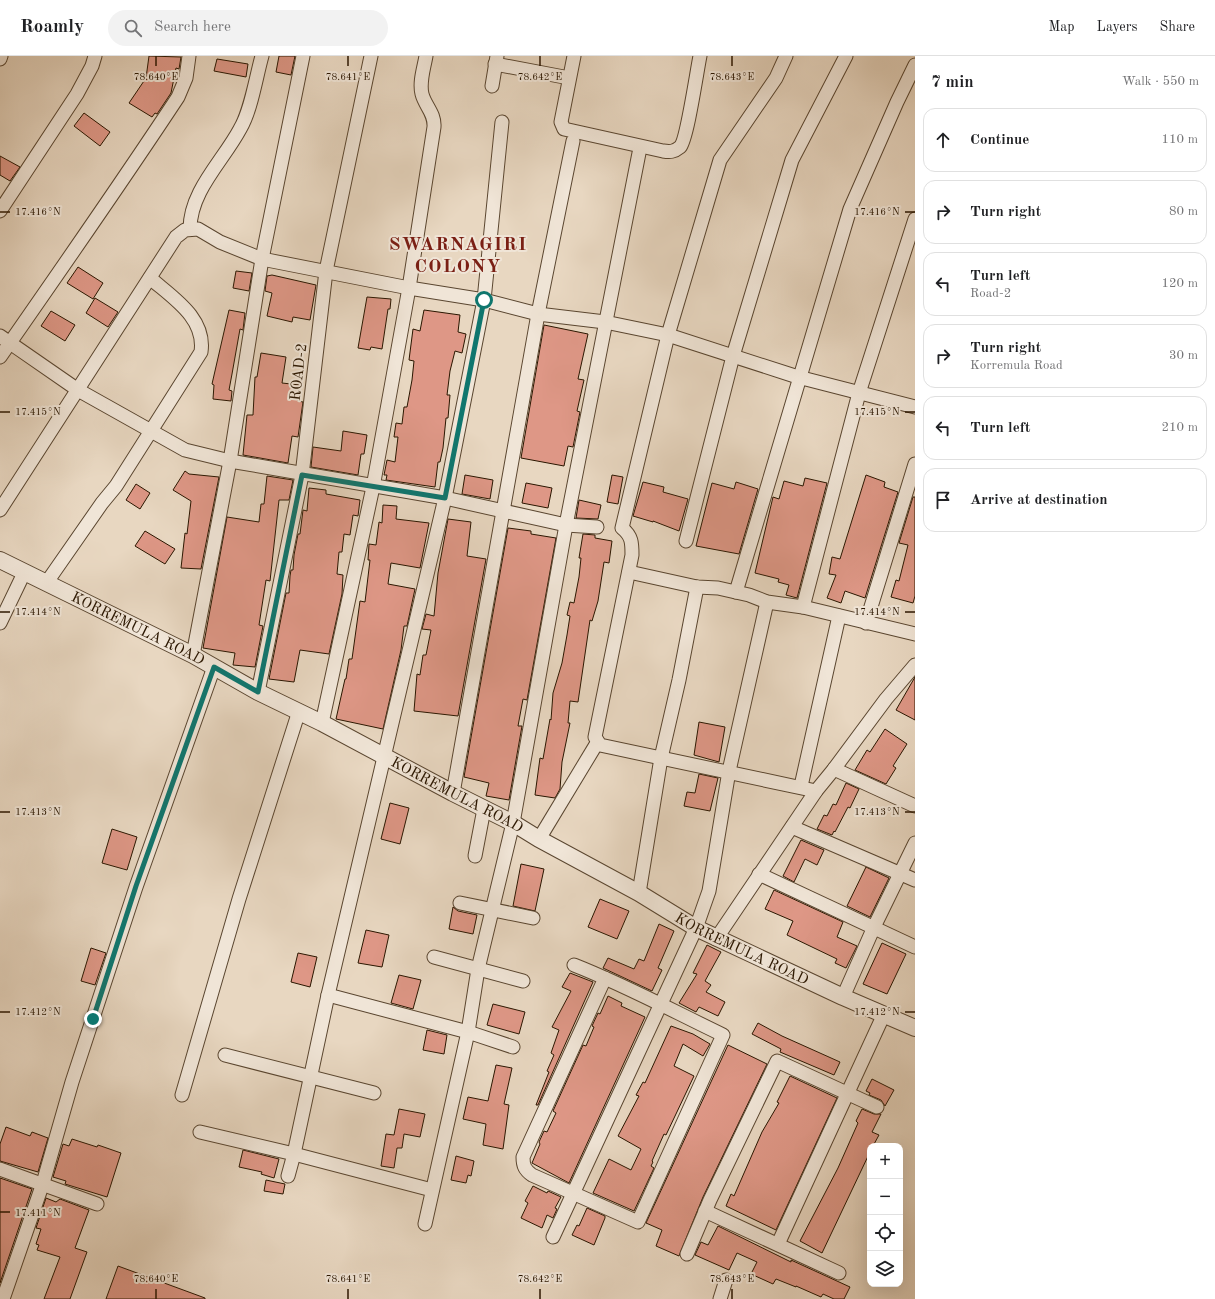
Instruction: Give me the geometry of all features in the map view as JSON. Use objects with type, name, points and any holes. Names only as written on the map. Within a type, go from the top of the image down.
[{"type":"street","points":[[0,211],[77,94],[92,66],[95,56]]},
{"type":"street","points":[[0,357],[5,339],[34,306],[84,238],[178,97],[186,78],[189,56]]},
{"type":"street","points":[[190,229],[190,218],[195,201],[240,129],[244,120],[262,56]]},
{"type":"street","points":[[193,656],[230,461],[262,259],[303,56]]},
{"type":"street","name":"ROAD-2","points":[[258,692],[302,475],[326,271],[371,56]]},
{"type":"street","points":[[322,723],[373,487],[409,288],[434,126],[434,118],[422,95],[421,84],[426,56]]},
{"type":"street","points":[[574,56],[561,122],[564,128],[673,152],[681,146],[683,141],[700,56]]},
{"type":"street","points":[[539,839],[597,743],[596,737],[632,555],[632,540],[629,534],[622,528],[668,335],[720,160],[776,78],[786,56]]},
{"type":"street","points":[[686,541],[733,356],[792,160],[846,56]]},
{"type":"street","points":[[492,86],[496,60],[564,77]]},
{"type":"street","points":[[736,592],[798,377],[850,209],[915,65]]},
{"type":"street","points":[[288,1176],[328,995],[445,498],[484,300],[502,122]]},
{"type":"street","points":[[453,793],[538,314],[573,141]]},
{"type":"street","points":[[425,1224],[468,1032],[478,969],[514,822],[566,525],[639,153]]},
{"type":"street","points":[[803,607],[859,393],[915,219]]},
{"type":"street","points":[[0,510],[176,237],[190,229],[198,229],[220,242],[262,259],[409,288],[484,300],[538,314],[605,322],[668,335],[798,377],[915,407]]},
{"type":"street","points":[[47,582],[102,503],[116,486],[201,352],[202,344],[200,332],[188,311],[150,278]]},
{"type":"street","points":[[5,339],[78,390],[185,450],[230,461],[302,475],[445,498],[566,525],[597,527]]},
{"type":"street","points":[[866,623],[915,464]]},
{"type":"street","name":"KORREMULA ROAD","points":[[0,560],[24,573],[47,582],[193,656],[258,692],[322,723],[453,793],[514,822],[539,839],[639,892],[716,939],[915,1028]]},
{"type":"street","points":[[629,572],[697,587],[736,592],[767,602],[803,607],[915,634]]},
{"type":"street","points":[[0,623],[24,573]]},
{"type":"street","points":[[639,892],[661,758],[679,680],[697,587]]},
{"type":"street","points":[[553,1237],[696,928],[709,891],[729,771],[767,602]]},
{"type":"street","points":[[801,786],[839,616]]},
{"type":"street","points":[[3,1299],[42,1183],[72,1082],[121,932],[214,667]]},
{"type":"street","points":[[716,939],[758,874],[816,791],[886,699],[914,669]]},
{"type":"street","points":[[182,1095],[239,899],[299,712]]},
{"type":"street","points":[[597,743],[600,745],[661,758],[801,786],[816,791]]},
{"type":"street","points":[[834,769],[915,806]]},
{"type":"street","points":[[475,856],[484,809]]},
{"type":"street","points":[[792,827],[915,880]]},
{"type":"street","points":[[843,997],[899,873],[915,843]]},
{"type":"street","points":[[758,874],[915,947]]},
{"type":"street","points":[[460,903],[492,908],[533,918]]},
{"type":"street","points":[[434,957],[523,981]]},
{"type":"street","points":[[574,965],[605,978],[723,1035],[638,1222],[532,1175],[526,1170],[524,1165],[524,1157],[605,978]]},
{"type":"street","points":[[328,995],[468,1032],[513,1047]]},
{"type":"street","points":[[778,1244],[849,1093],[884,1014]]},
{"type":"street","points":[[225,1055],[310,1078],[374,1093]]},
{"type":"street","points":[[687,1254],[705,1211],[777,1061],[877,1107]]},
{"type":"street","points":[[200,1132],[294,1154],[432,1190]]},
{"type":"street","points":[[0,1170],[42,1183],[97,1204]]},
{"type":"street","points":[[705,1211],[839,1273]]},
{"type":"street","points":[[720,1299],[726,1280]]},
{"type":"building","points":[[149,56],[181,57],[179,69],[176,68],[171,93],[157,114],[155,113],[152,117],[129,103],[146,78]]},
{"type":"building","points":[[279,56],[295,56],[291,75],[276,72]]},
{"type":"building","points":[[217,59],[248,64],[246,77],[214,71]]},
{"type":"building","points":[[84,113],[110,132],[100,146],[74,126]]},
{"type":"building","points":[[0,156],[20,167],[10,181],[0,175]]},
{"type":"building","points":[[78,267],[103,283],[93,299],[67,283]]},
{"type":"building","points":[[236,271],[252,273],[249,291],[233,288]]},
{"type":"building","points":[[272,275],[316,285],[310,320],[293,317],[292,322],[267,316],[272,293],[265,291],[267,276]]},
{"type":"building","points":[[367,297],[391,299],[382,349],[371,347],[370,350],[358,348]]},
{"type":"building","points":[[95,298],[118,312],[108,327],[86,313]]},
{"type":"building","points":[[229,310],[245,313],[243,330],[240,329],[229,390],[232,391],[231,401],[213,399],[214,385],[212,384]]},
{"type":"building","points":[[424,310],[460,315],[458,332],[466,334],[462,353],[455,351],[450,371],[447,395],[450,395],[448,418],[446,418],[443,448],[440,462],[438,462],[435,487],[386,480],[387,475],[384,475],[387,460],[395,462],[398,437],[394,437],[396,423],[402,424],[404,407],[407,407],[412,380],[414,361],[409,360],[413,329],[420,331]]},
{"type":"building","points":[[51,311],[75,325],[65,341],[41,326]]},
{"type":"building","points":[[544,325],[588,334],[578,379],[584,380],[577,411],[580,412],[573,447],[568,446],[564,466],[521,458]]},
{"type":"building","points":[[261,353],[286,357],[282,383],[300,385],[298,401],[303,402],[298,437],[292,436],[288,463],[243,455],[247,415],[253,415],[255,377],[257,377]]},
{"type":"building","points":[[343,431],[367,435],[364,454],[361,454],[358,475],[311,467],[313,447],[341,451]]},
{"type":"building","points":[[185,471],[189,474],[219,477],[201,569],[181,568],[185,533],[187,534],[191,501],[173,490]]},
{"type":"building","points":[[465,475],[493,480],[490,499],[462,494]]},
{"type":"building","points":[[612,475],[623,477],[618,504],[607,502]]},
{"type":"building","points":[[866,475],[885,482],[884,487],[898,492],[865,598],[845,591],[841,603],[827,598],[836,575],[829,574],[832,557],[840,559]]},
{"type":"building","points":[[267,476],[293,480],[289,500],[279,500],[270,581],[266,580],[259,625],[263,626],[255,667],[233,665],[235,653],[203,648],[227,517],[259,522],[261,504],[264,504]]},
{"type":"building","points":[[805,478],[827,483],[797,598],[786,595],[789,585],[778,582],[779,579],[755,573],[773,497],[779,499],[784,481],[803,486]]},
{"type":"building","points":[[643,482],[664,487],[663,492],[688,499],[679,531],[653,521],[633,516]]},
{"type":"building","points":[[736,482],[758,489],[739,554],[696,546],[712,483],[734,489]]},
{"type":"building","points":[[526,483],[552,488],[548,508],[522,503]]},
{"type":"building","points":[[136,484],[150,493],[140,509],[126,500]]},
{"type":"building","points":[[309,488],[326,490],[326,494],[360,500],[358,516],[353,515],[350,535],[344,534],[342,552],[339,552],[337,574],[343,575],[342,594],[329,654],[300,650],[294,682],[269,679],[286,593],[289,593],[291,570],[293,570],[294,555],[298,534],[300,534],[303,510],[307,511]]},
{"type":"building","points":[[913,497],[915,497],[915,596],[913,603],[891,597],[896,580],[899,581],[908,545],[899,543]]},
{"type":"building","points":[[579,500],[601,505],[598,519],[576,518]]},
{"type":"building","points":[[383,505],[397,506],[396,519],[429,523],[420,568],[391,563],[388,584],[415,589],[407,626],[404,626],[401,650],[383,729],[336,719],[346,679],[349,659],[352,659],[360,601],[365,602],[370,560],[368,560],[369,544],[376,545],[379,522],[382,523]]},
{"type":"building","points":[[448,519],[471,522],[467,556],[486,559],[458,716],[414,711],[417,674],[420,675],[423,655],[426,655],[431,630],[422,629],[426,614],[434,616],[438,573]]},
{"type":"building","points":[[508,528],[531,531],[531,534],[556,538],[527,700],[523,699],[518,726],[522,726],[509,800],[486,796],[489,783],[464,777]]},
{"type":"building","points":[[145,531],[175,549],[165,564],[135,546]]},
{"type":"building","points":[[583,534],[595,535],[595,538],[612,541],[609,563],[604,562],[598,601],[592,621],[590,620],[578,702],[570,701],[568,723],[570,723],[562,762],[560,789],[555,798],[535,795],[540,758],[543,759],[550,719],[551,720],[553,693],[562,663],[567,635],[570,616],[567,615],[570,602],[574,603],[579,577],[581,558],[579,558]]},
{"type":"building","points":[[915,677],[915,720],[896,710]]},
{"type":"building","points":[[699,722],[725,727],[719,762],[694,755]]},
{"type":"building","points":[[885,729],[907,744],[893,766],[896,768],[886,784],[855,770],[867,750],[870,752]]},
{"type":"building","points":[[699,774],[718,778],[710,811],[684,806],[687,792],[695,793]]},
{"type":"building","points":[[846,783],[859,789],[850,808],[848,807],[835,832],[834,831],[832,835],[817,829],[824,815],[827,816],[833,804],[836,805]]},
{"type":"building","points":[[390,803],[409,808],[400,844],[381,839]]},
{"type":"building","points":[[112,829],[137,837],[127,870],[102,863]]},
{"type":"building","points":[[801,840],[824,850],[817,865],[805,859],[794,882],[783,876]]},
{"type":"building","points":[[521,864],[544,869],[535,911],[513,906]]},
{"type":"building","points":[[866,867],[889,878],[870,917],[847,906]]},
{"type":"building","points":[[774,890],[843,922],[837,937],[857,946],[846,968],[835,963],[837,959],[787,935],[793,921],[765,909]]},
{"type":"building","points":[[600,899],[629,911],[617,939],[588,927]]},
{"type":"building","points":[[453,907],[458,911],[477,915],[473,934],[449,929]]},
{"type":"building","points":[[659,924],[674,931],[658,968],[662,970],[652,991],[603,968],[608,958],[634,969],[639,959],[644,961]]},
{"type":"building","points":[[366,930],[389,935],[382,967],[358,963]]},
{"type":"building","points":[[882,943],[906,954],[887,994],[863,984]]},
{"type":"building","points":[[707,945],[721,952],[705,981],[711,985],[706,992],[725,1002],[718,1016],[699,1007],[696,1012],[679,1003],[697,974],[693,973]]},
{"type":"building","points":[[91,948],[106,953],[95,985],[81,981]]},
{"type":"building","points":[[298,953],[317,957],[310,987],[291,982]]},
{"type":"building","points":[[570,973],[593,982],[538,1105],[536,1105],[554,1055],[551,1053],[559,1030],[552,1027],[571,991],[562,987]]},
{"type":"building","points":[[399,975],[421,980],[413,1009],[391,1003]]},
{"type":"building","points":[[608,996],[622,1003],[621,1006],[645,1017],[569,1183],[532,1163],[544,1131],[547,1132],[556,1113],[553,1111],[583,1045],[586,1046],[594,1027],[592,1026],[598,1013],[600,1014]]},
{"type":"building","points":[[493,1004],[525,1012],[519,1034],[487,1025]]},
{"type":"building","points":[[758,1023],[782,1036],[840,1062],[834,1075],[780,1052],[781,1049],[752,1034]]},
{"type":"building","points":[[671,1026],[693,1034],[710,1044],[703,1056],[683,1044],[674,1066],[694,1076],[666,1135],[664,1134],[652,1161],[651,1166],[654,1168],[634,1211],[593,1193],[609,1159],[631,1170],[641,1149],[618,1136],[639,1096],[636,1095],[643,1082],[645,1083]]},
{"type":"building","points":[[427,1030],[447,1035],[444,1054],[423,1050]]},
{"type":"building","points":[[728,1045],[767,1064],[703,1197],[679,1256],[656,1246],[662,1230],[646,1223]]},
{"type":"building","points":[[496,1065],[512,1068],[504,1104],[509,1105],[503,1149],[483,1145],[486,1124],[463,1119],[468,1097],[488,1101]]},
{"type":"building","points":[[790,1076],[837,1098],[776,1230],[726,1206],[731,1194],[734,1196],[762,1132],[779,1103],[777,1102]]},
{"type":"building","points":[[872,1079],[894,1090],[885,1106],[881,1100],[869,1095],[870,1093],[866,1091]]},
{"type":"building","points":[[399,1109],[425,1114],[420,1137],[404,1134],[402,1148],[397,1148],[394,1168],[381,1166],[386,1134],[394,1135]]},
{"type":"building","points":[[862,1109],[874,1114],[881,1114],[872,1132],[879,1135],[875,1143],[867,1143],[867,1158],[822,1253],[800,1241],[838,1168],[858,1123],[856,1121]]},
{"type":"building","points":[[6,1127],[30,1136],[32,1132],[48,1138],[38,1172],[0,1161],[0,1144]]},
{"type":"building","points":[[72,1139],[97,1147],[98,1145],[121,1153],[107,1197],[65,1184],[66,1181],[53,1177],[63,1144],[69,1146]]},
{"type":"building","points":[[243,1150],[279,1159],[274,1178],[261,1174],[262,1172],[239,1167]]},
{"type":"building","points":[[456,1156],[474,1161],[471,1176],[468,1175],[466,1183],[451,1180]]},
{"type":"building","points":[[0,1178],[32,1189],[0,1283]]},
{"type":"building","points":[[266,1180],[285,1184],[283,1194],[264,1191]]},
{"type":"building","points":[[533,1186],[547,1193],[548,1191],[561,1197],[555,1208],[557,1209],[553,1218],[547,1215],[542,1228],[521,1218],[528,1203],[525,1201]]},
{"type":"building","points":[[46,1198],[56,1202],[60,1199],[89,1210],[75,1248],[87,1252],[70,1299],[44,1299],[60,1257],[37,1250],[39,1245],[36,1244],[41,1229],[36,1228]]},
{"type":"building","points":[[587,1208],[605,1216],[594,1245],[572,1235],[577,1225],[579,1226]]},
{"type":"building","points":[[718,1226],[791,1262],[791,1260],[850,1287],[844,1299],[834,1299],[823,1294],[821,1297],[776,1279],[773,1284],[751,1274],[757,1262],[737,1253],[729,1270],[695,1255],[701,1242],[708,1245]]},
{"type":"building","points":[[118,1266],[205,1298],[205,1299],[106,1299]]},
{"type":"district","name":"SWARNAGIRI COLONY","points":[[458,254]]},
{"type":"route","points":[[93,1019],[121,932],[130,910],[136,886],[214,667],[258,692],[302,475],[445,498],[484,300]]}]
